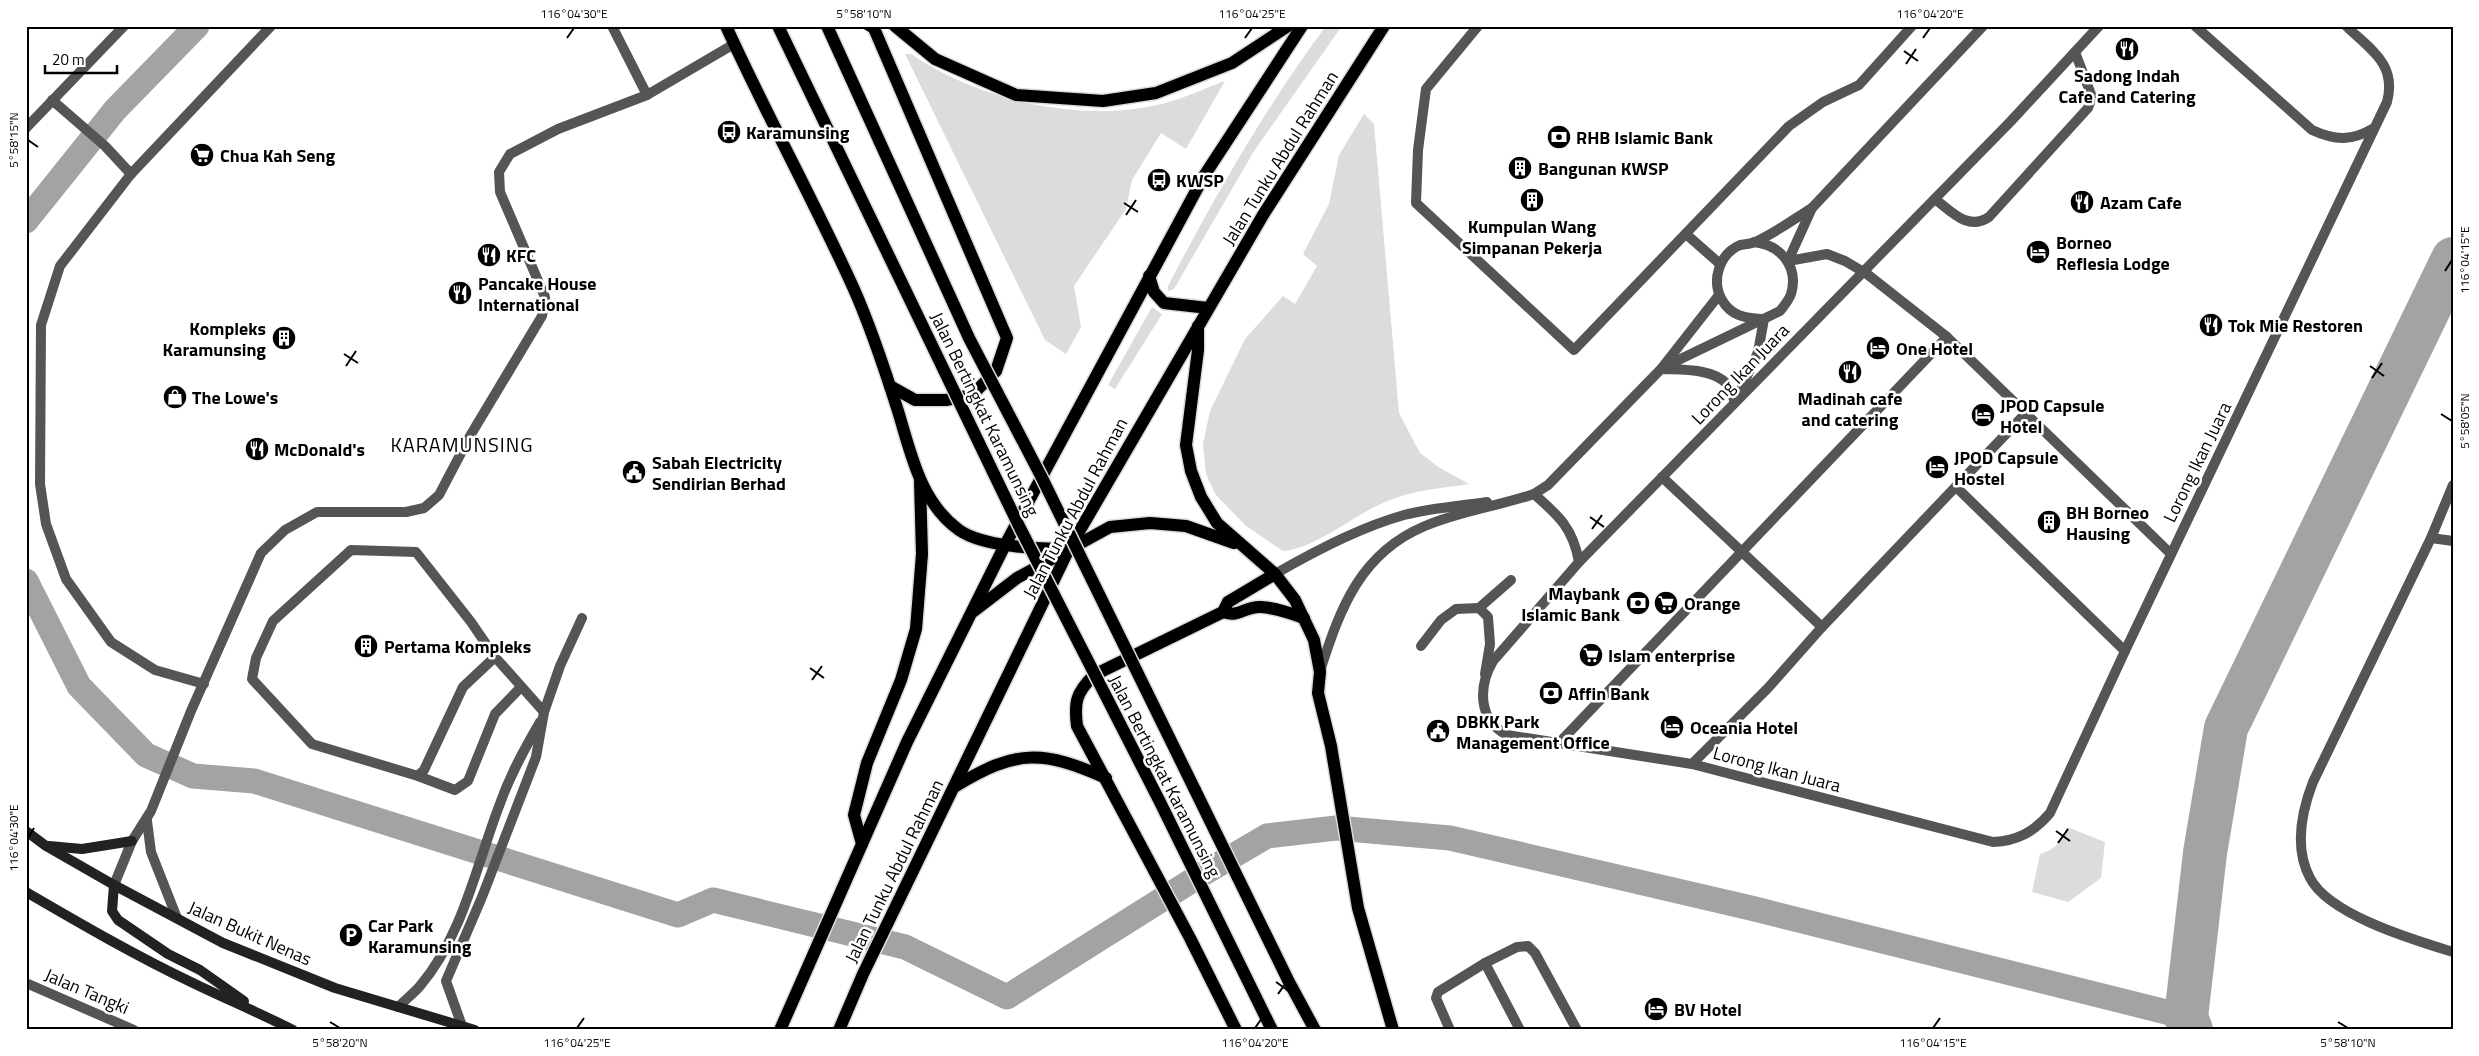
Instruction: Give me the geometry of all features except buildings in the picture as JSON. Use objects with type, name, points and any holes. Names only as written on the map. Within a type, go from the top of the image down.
[{"type":"main road","points":[[726,26],[854,288],[890,386],[920,481],[932,502],[960,530],[1005,545],[1043,549],[1069,549]]},
{"type":"main road","name":"Jalan Bertingkat Karamunsing","points":[[778,26],[1020,528],[1160,802],[1272,1030]]},
{"type":"main road","name":"Jalan Bertingkat Karamunsing","points":[[827,26],[968,338],[1041,476],[1288,980],[1315,1030]]},
{"type":"main road","points":[[873,26],[1007,338],[996,371],[972,395],[946,400],[916,400],[890,386]]},
{"type":"main road","points":[[895,26],[935,58],[1016,95],[1102,101],[1156,93],[1232,64],[1288,26]]},
{"type":"main road","name":"Jalan Tunku Abdul Rahman","points":[[780,1030],[907,742],[1005,545],[1204,176],[1302,26]]},
{"type":"main road","name":"Jalan Tunku Abdul Rahman","points":[[839,1030],[863,974],[956,786],[1069,549],[1198,325],[1292,167],[1384,26]]},
{"type":"main road","points":[[1149,276],[1154,292],[1164,303],[1208,308]]},
{"type":"main road","points":[[1198,325],[1198,350],[1186,444],[1191,471],[1201,497],[1217,524],[1275,574],[1295,600],[1314,640],[1320,672],[1318,693],[1331,746],[1358,908],[1393,1030]]},
{"type":"main road","points":[[862,844],[854,816],[867,763],[901,680],[916,629],[922,554],[920,481]]},
{"type":"main road","points":[[972,613],[1017,578],[1110,527],[1150,523],[1186,526],[1239,544]]},
{"type":"main road","points":[[1236,1030],[1190,938],[1077,726],[1076,699],[1084,685],[1094,676],[1223,612],[1228,602],[1275,574]]},
{"type":"main road","points":[[1223,612],[1233,615],[1259,607],[1283,610],[1304,618]]},
{"type":"main road","points":[[956,786],[992,766],[1042,756],[1073,764],[1106,778]]},
{"type":"main road","name":"Jalan Bukit Nenas","points":[[26,831],[46,846],[114,885],[223,943],[317,981],[475,1030]]},
{"type":"main road","points":[[46,846],[82,849],[132,841]]},
{"type":"main road","points":[[114,885],[112,911],[118,920],[168,954],[200,970],[261,1013]]},
{"type":"main road","points":[[26,892],[92,930],[192,983],[261,1013],[293,1030]]},
{"type":"main road","points":[[846,1014],[847,1030]]},
{"type":"street","points":[[26,128],[124,26]]},
{"type":"street","points":[[204,684],[155,670],[111,642],[66,579],[46,524],[42,500],[39,440],[42,325],[60,266],[131,174],[271,26]]},
{"type":"street","points":[[612,26],[647,94]]},
{"type":"street","points":[[1478,26],[1426,89],[1418,150],[1416,203],[1574,350],[1789,126],[1823,102],[1859,85],[1912,26]]},
{"type":"street","points":[[1764,319],[1747,318],[1735,314],[1725,306],[1719,295],[1717,278],[1720,264],[1729,253],[1740,245],[1754,242],[1812,208],[1983,26]]},
{"type":"street","name":"Lorong Ikan Juara","points":[[2099,26],[1935,199],[1579,562],[1493,661],[1485,674],[1484,707],[1491,724],[1507,735],[1692,764],[1984,840],[2008,842],[2040,825],[2050,813],[2125,651],[2387,102],[2390,91],[2388,70],[2382,61],[2346,26]]},
{"type":"street","points":[[2195,26],[2312,130],[2328,137],[2344,140],[2361,136],[2374,128]]},
{"type":"street","points":[[114,885],[132,841],[149,816],[190,712],[261,553],[285,530],[317,512],[406,512],[424,508],[439,495],[470,436],[542,316],[544,297],[500,192],[499,172],[510,154],[558,129],[647,94],[734,44]]},
{"type":"street","points":[[1935,199],[1963,220],[1981,222],[1989,217],[2088,108],[2092,97],[2075,52]]},
{"type":"street","points":[[52,100],[105,146],[131,174]]},
{"type":"street","points":[[1788,261],[1812,208]]},
{"type":"street","points":[[1686,234],[1720,264]]},
{"type":"street","points":[[1661,369],[1780,311],[1791,296],[1794,278],[1788,261],[1771,246],[1754,242]]},
{"type":"street","points":[[1788,261],[1827,254],[1846,261],[1864,271],[1889,290],[1948,337],[2171,554]]},
{"type":"street","points":[[1320,672],[1342,609],[1368,566],[1381,553],[1424,526],[1523,498],[1534,494],[1548,485],[1661,369],[1719,295]]},
{"type":"street","points":[[1735,402],[1758,352],[1764,319]]},
{"type":"street","points":[[1559,743],[1948,337]]},
{"type":"street","points":[[1661,369],[1697,371],[1714,376],[1726,384],[1735,402]]},
{"type":"street","points":[[1692,764],[1768,688],[1822,627],[2026,413]]},
{"type":"street","points":[[1662,477],[1822,627]]},
{"type":"street","points":[[2453,485],[2431,538],[2313,782],[2302,809],[2300,840],[2304,862],[2310,879],[2321,893],[2367,922],[2400,936],[2453,952]]},
{"type":"street","points":[[1956,487],[2125,651]]},
{"type":"street","points":[[1534,494],[1557,514],[1575,540],[1579,562]]},
{"type":"street","points":[[1275,574],[1296,562],[1384,521],[1406,514],[1523,498]]},
{"type":"street","points":[[2431,538],[2453,541]]},
{"type":"street","points":[[521,687],[495,714],[468,781],[455,790],[418,776],[312,744],[252,679],[256,658],[272,621],[351,550],[416,552],[472,622],[495,657],[521,687],[543,715]]},
{"type":"street","points":[[1422,646],[1441,620],[1456,609],[1479,608],[1511,580]]},
{"type":"street","points":[[1479,608],[1488,617],[1490,644],[1485,674]]},
{"type":"street","points":[[462,1026],[446,981],[482,897],[536,757],[543,715],[560,666],[582,618]]},
{"type":"street","points":[[418,776],[424,770],[463,687],[495,657]]},
{"type":"street","points":[[398,1007],[420,986],[445,949],[469,892],[501,801],[520,755],[543,715]]},
{"type":"street","points":[[149,816],[150,852],[177,918]]},
{"type":"street","points":[[1450,1030],[1436,998],[1438,992],[1485,963],[1517,947],[1528,946],[1535,953],[1577,1030]]},
{"type":"street","points":[[1485,963],[1520,1030]]},
{"type":"street","name":"Jalan Tangki","points":[[26,983],[134,1030]]},
{"type":"shaded area","points":[[1326,26],[1342,26],[1254,151],[1174,289],[1168,291],[1168,286],[1186,252],[1242,153],[1282,89]]},
{"type":"shaded area","points":[[905,54],[911,54],[939,71],[1003,97],[1037,105],[1072,110],[1106,111],[1140,108],[1179,99],[1225,81],[1186,149],[1161,133],[1132,180],[1126,209],[1074,286],[1081,327],[1066,354],[1045,340]]},
{"type":"shaded area","points":[[1364,114],[1374,124],[1399,413],[1420,453],[1440,468],[1469,484],[1419,492],[1390,500],[1309,544],[1283,551],[1246,526],[1216,495],[1206,474],[1203,444],[1210,411],[1245,339],[1283,296],[1295,304],[1317,266],[1303,254],[1329,204],[1339,155]]},
{"type":"shaded area","points":[[1152,307],[1162,314],[1115,389],[1108,385]]},
{"type":"shaded area","points":[[2067,827],[2105,842],[2101,878],[2068,902],[2032,892],[2040,854],[2050,850],[2057,844],[2063,837]]},
{"type":"waterway","points":[[26,221],[115,110],[197,26]]},
{"type":"waterway","points":[[2191,1030],[2186,1017],[2205,853],[2226,728],[2453,259]]},
{"type":"waterway","points":[[26,581],[79,686],[146,755],[193,776],[254,781],[678,915],[713,900],[905,947],[1007,997],[1204,873],[1267,836],[1336,828],[1450,838],[1755,909],[2186,1017]]},
{"type":"place","name":"Sadong Indah Cafe and Catering","points":[[2127,49]]},
{"type":"place","name":"Karamunsing","points":[[729,132]]},
{"type":"place","name":"RHB Islamic Bank","points":[[1559,137]]},
{"type":"place","name":"Chua Kah Seng","points":[[202,155]]},
{"type":"place","name":"Bangunan KWSP","points":[[1520,168]]},
{"type":"place","name":"KWSP","points":[[1159,180]]},
{"type":"place","name":"Kumpulan Wang Simpanan Pekerja","points":[[1532,200]]},
{"type":"place","name":"Azam Cafe","points":[[2082,202]]},
{"type":"place","name":"Borneo Reflesia Lodge","points":[[2038,252]]},
{"type":"place","name":"KFC","points":[[489,255]]},
{"type":"place","name":"Pancake House International","points":[[460,293]]},
{"type":"place","name":"Tok Mie Restoren","points":[[2211,325]]},
{"type":"place","name":"Kompleks Karamunsing","points":[[284,338]]},
{"type":"place","name":"One Hotel","points":[[1878,348]]},
{"type":"place","name":"Madinah cafe and catering","points":[[1850,372]]},
{"type":"place","name":"The Lowe's","points":[[175,397]]},
{"type":"place","name":"JPOD Capsule Hotel","points":[[1983,415]]},
{"type":"place","name":"McDonald's","points":[[257,449]]},
{"type":"place","name":"JPOD Capsule Hostel","points":[[1937,467]]},
{"type":"place","name":"Sabah Electricity Sendirian Berhad","points":[[634,472]]},
{"type":"place","name":"BH Borneo Hausing","points":[[2049,522]]},
{"type":"place","name":"Maybank Islamic Bank","points":[[1638,603]]},
{"type":"place","name":"Orange","points":[[1666,603]]},
{"type":"place","name":"Pertama Kompleks","points":[[366,646]]},
{"type":"place","name":"Islam enterprise","points":[[1591,655]]},
{"type":"place","name":"Affin Bank","points":[[1551,693]]},
{"type":"place","name":"Oceania Hotel","points":[[1672,727]]},
{"type":"place","name":"DBKK Park Management Office","points":[[1438,731]]},
{"type":"place","name":"Car Park Karamunsing","points":[[351,935]]},
{"type":"place","name":"BV Hotel","points":[[1656,1009]]},
{"type":"district","name":"KARAMUNSING","points":[[462,444]]}]
